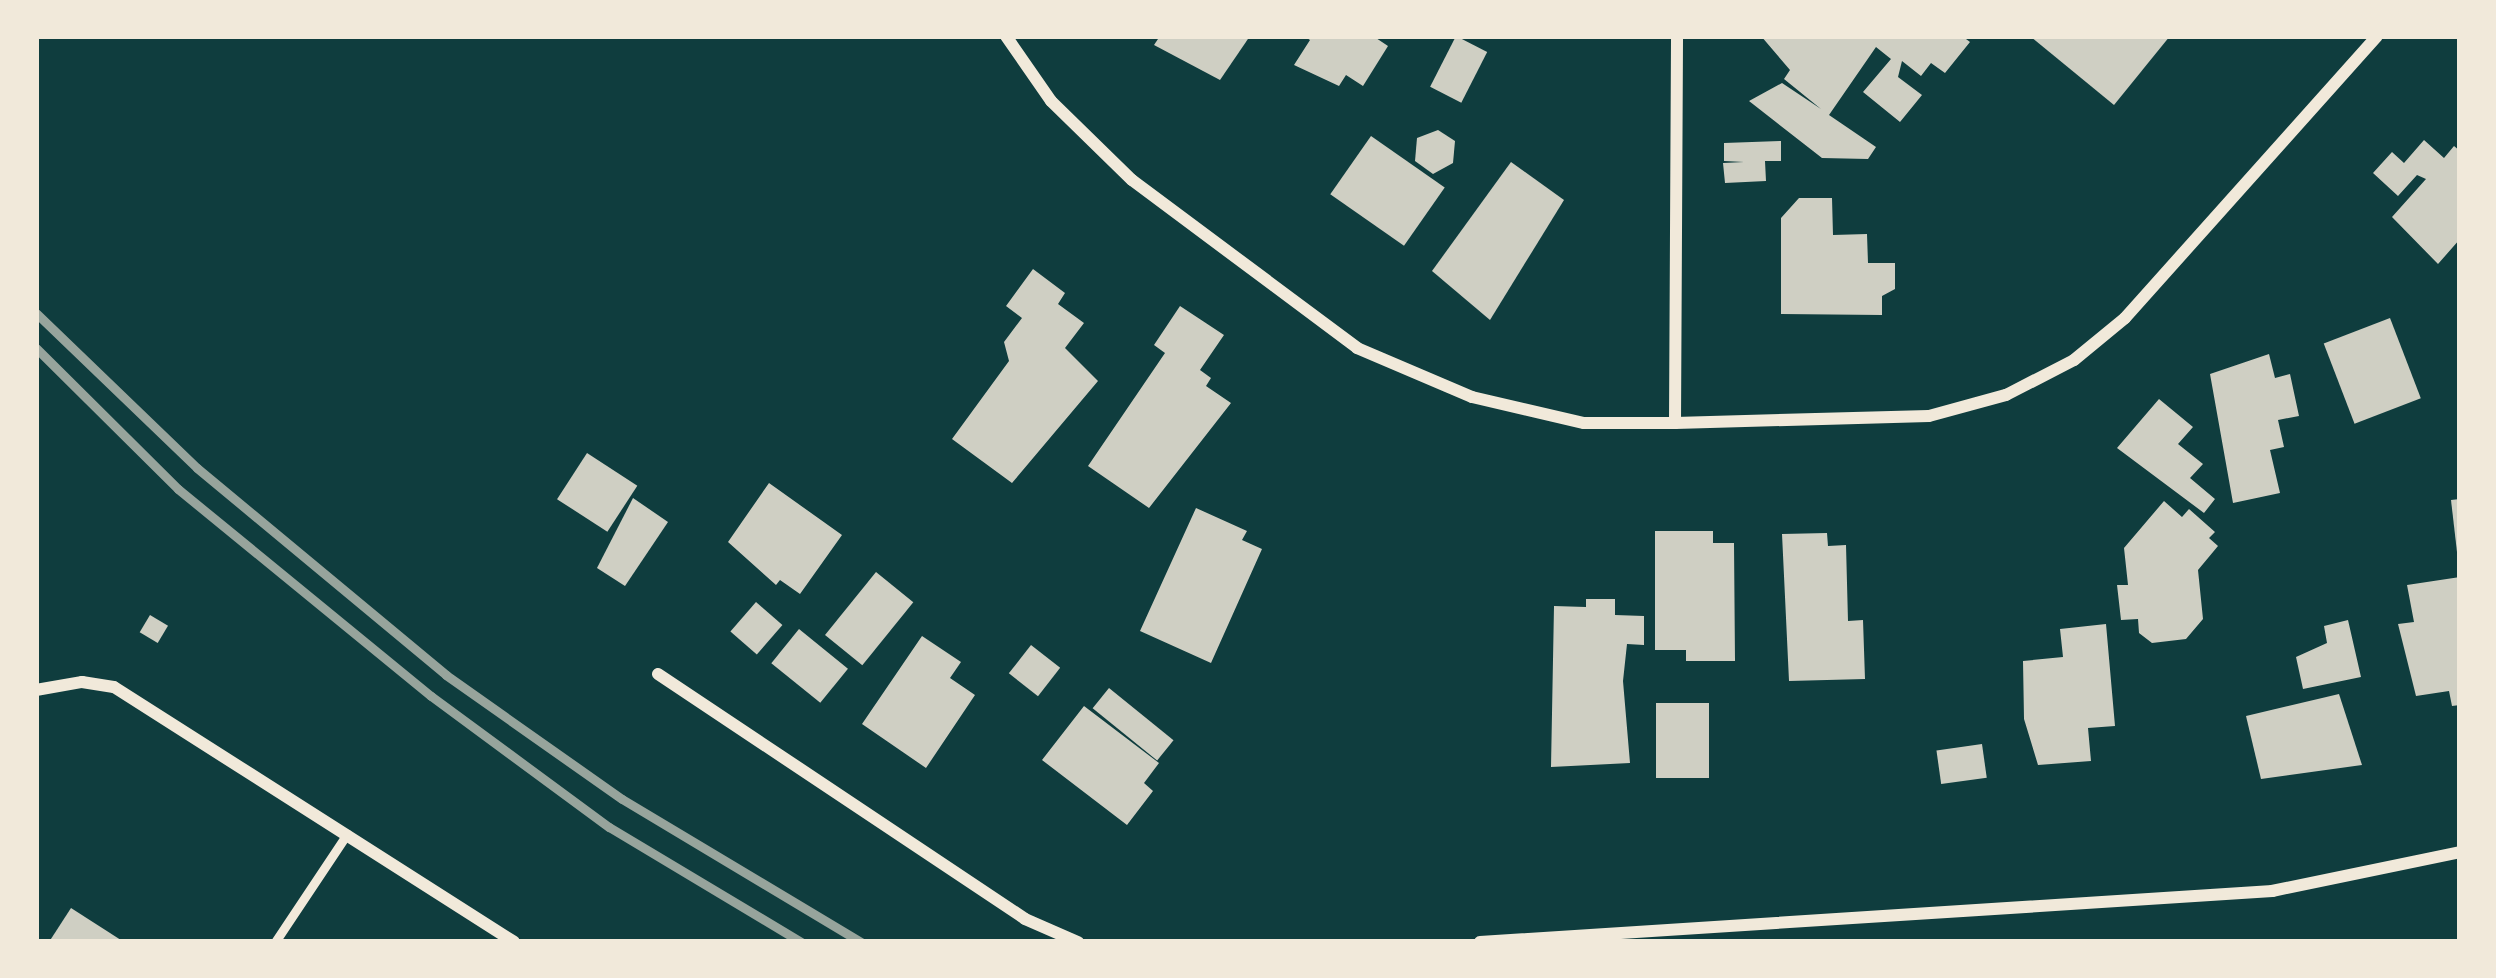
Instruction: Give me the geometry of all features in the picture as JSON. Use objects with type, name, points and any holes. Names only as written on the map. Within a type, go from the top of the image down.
[{"type":"street","points":[[1006,36],[1052,101],[1132,179],[1357,348],[1472,398],[1584,423],[1930,416],[2006,395],[2074,360],[2125,318],[2377,36]]},
{"type":"street","points":[[1675,423],[1677,36]]},
{"type":"street","points":[[658,674],[1025,919],[1078,942]]},
{"type":"street","points":[[36,690],[82,682],[114,686],[514,942]]},
{"type":"street","points":[[1480,942],[2272,891],[2460,852]]},
{"type":"lane","points":[[275,942],[347,834]]},
{"type":"building","points":[[1160,36],[1250,36],[1220,80],[1154,45]]},
{"type":"building","points":[[1304,36],[1373,36],[1388,46],[1363,86],[1346,75],[1339,86],[1294,65],[1310,40]]},
{"type":"building","points":[[1456,36],[1487,52],[1461,103],[1430,87]]},
{"type":"building","points":[[1761,36],[1962,36],[1970,42],[1945,73],[1931,63],[1921,76],[1902,61],[1898,77],[1922,95],[1900,122],[1863,92],[1891,59],[1876,47],[1829,115],[1876,147],[1868,159],[1822,158],[1749,101],[1782,83],[1821,109],[1784,79],[1790,70]]},
{"type":"building","points":[[2030,36],[2170,36],[2114,105]]},
{"type":"building","points":[[1438,130],[1455,141],[1453,163],[1433,174],[1415,161],[1417,138]]},
{"type":"building","points":[[1371,136],[1445,188],[1404,246],[1330,194]]},
{"type":"building","points":[[2424,140],[2444,158],[2454,146],[2460,151],[2460,239],[2438,264],[2392,217],[2426,179],[2417,175],[2398,196],[2373,173],[2392,152],[2404,163]]},
{"type":"building","points":[[1781,141],[1781,161],[1765,161],[1766,181],[1725,183],[1723,163],[1744,162],[1724,161],[1724,143]]},
{"type":"building","points":[[1511,162],[1564,200],[1490,320],[1432,271]]},
{"type":"building","points":[[1799,198],[1832,198],[1833,235],[1867,234],[1868,263],[1895,263],[1895,289],[1882,296],[1882,315],[1781,314],[1781,218]]},
{"type":"building","points":[[1033,269],[1065,293],[1058,304],[1084,323],[1065,348],[1098,381],[1012,483],[952,439],[1009,361],[1004,342],[1022,318],[1006,306]]},
{"type":"building","points":[[1180,306],[1224,335],[1200,370],[1211,378],[1206,386],[1231,403],[1149,508],[1088,466],[1165,353],[1154,345]]},
{"type":"building","points":[[2390,318],[2421,398],[2355,424],[2324,343]]},
{"type":"building","points":[[2269,354],[2275,378],[2290,374],[2299,416],[2278,420],[2284,447],[2270,450],[2280,493],[2233,503],[2210,374]]},
{"type":"building","points":[[2159,399],[2193,427],[2178,444],[2203,464],[2190,478],[2215,499],[2204,513],[2117,448]]},
{"type":"building","points":[[587,453],[637,486],[607,532],[557,499]]},
{"type":"building","points":[[769,483],[842,535],[800,594],[780,580],[776,585],[728,542]]},
{"type":"building","points":[[633,498],[668,522],[625,586],[597,568]]},
{"type":"building","points":[[2460,499],[2460,552],[2457,552],[2451,500]]},
{"type":"building","points":[[2164,501],[2182,517],[2189,509],[2215,532],[2209,538],[2218,546],[2198,570],[2203,619],[2186,639],[2152,643],[2139,633],[2138,619],[2121,620],[2117,585],[2128,585],[2124,548]]},
{"type":"building","points":[[1196,508],[1247,531],[1242,540],[1262,549],[1211,663],[1140,631]]},
{"type":"building","points":[[1655,531],[1713,531],[1713,543],[1734,543],[1735,661],[1686,661],[1686,650],[1655,650]]},
{"type":"building","points":[[1827,533],[1828,546],[1846,545],[1848,621],[1863,620],[1865,679],[1789,681],[1782,534]]},
{"type":"building","points":[[876,572],[913,602],[862,665],[825,635]]},
{"type":"building","points":[[2460,577],[2460,705],[2452,706],[2449,691],[2416,696],[2398,624],[2414,622],[2407,585]]},
{"type":"building","points":[[1586,599],[1615,599],[1615,615],[1644,616],[1644,645],[1627,644],[1623,681],[1630,763],[1551,767],[1554,606],[1586,607]]},
{"type":"building","points":[[756,602],[782,625],[757,654],[730,631]]},
{"type":"building","points":[[150,615],[168,626],[158,643],[140,632]]},
{"type":"building","points":[[2348,620],[2361,677],[2303,689],[2296,657],[2327,643],[2324,626]]},
{"type":"building","points":[[2106,624],[2115,726],[2088,728],[2091,761],[2038,765],[2024,719],[2023,661],[2063,657],[2060,629]]},
{"type":"building","points":[[799,629],[848,669],[820,703],[771,663]]},
{"type":"building","points":[[922,636],[961,662],[950,678],[975,695],[926,768],[862,724]]},
{"type":"building","points":[[1031,645],[1060,668],[1038,696],[1009,673]]},
{"type":"building","points":[[1109,688],[1174,740],[1157,760],[1093,708]]},
{"type":"building","points":[[2339,694],[2362,765],[2261,779],[2246,716]]},
{"type":"building","points":[[1656,703],[1709,703],[1709,778],[1656,778]]},
{"type":"building","points":[[1084,706],[1159,763],[1144,783],[1153,791],[1127,825],[1042,760]]},
{"type":"building","points":[[1982,744],[1987,778],[1941,784],[1936,750]]},
{"type":"building","points":[[71,908],[124,942],[49,942]]},
{"type":"railway","points":[[36,313],[197,468],[446,675],[622,799],[861,942]]},
{"type":"railway","points":[[36,348],[178,489],[431,696],[609,827],[801,942]]}]
